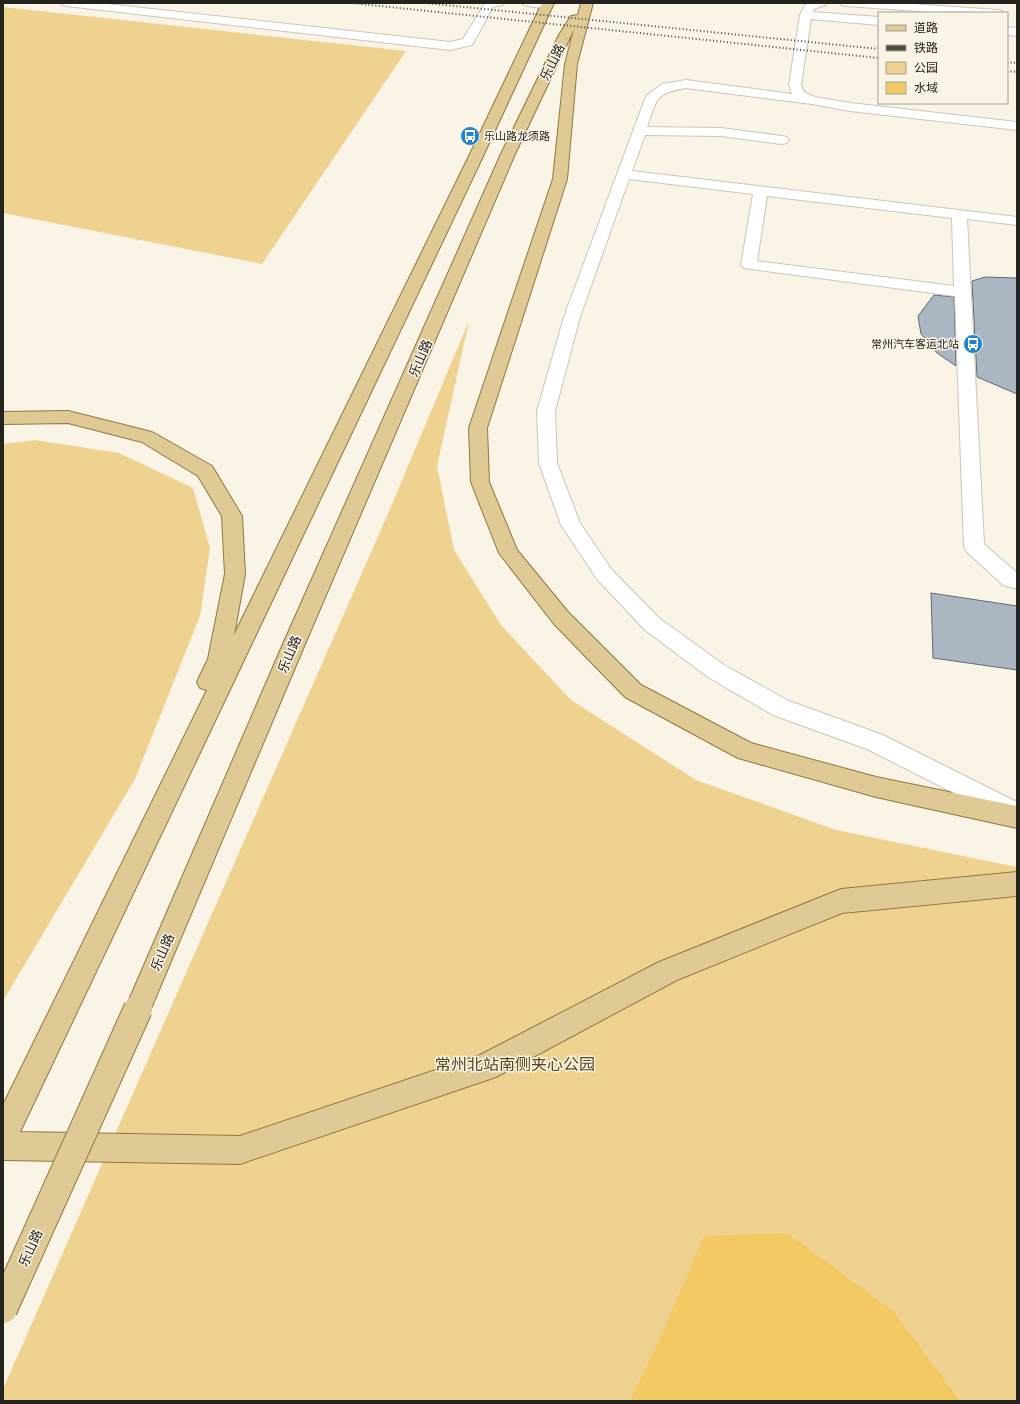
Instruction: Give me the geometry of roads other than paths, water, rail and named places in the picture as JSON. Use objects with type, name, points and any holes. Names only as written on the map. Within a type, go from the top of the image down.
[{"type":"main road","points":[[585,3],[571,64],[560,179],[478,428],[480,482],[509,553],[561,618],[633,691],[746,751],[876,787],[1017,816]]},
{"type":"main road","name":"乐山路","points":[[3,1309],[138,1009],[294,644],[508,154],[565,35],[585,3]]},
{"type":"main road","points":[[3,1136],[478,152],[547,4]]},
{"type":"main road","points":[[3,418],[68,417],[148,437],[205,471],[232,516],[235,574],[219,658],[73,993]]},
{"type":"main road","points":[[3,1146],[240,1150],[486,1067],[668,971],[841,901],[1017,884]]},
{"type":"street","points":[[67,3],[450,46],[468,42],[489,5],[498,3]]},
{"type":"street","points":[[528,3],[547,4]]},
{"type":"street","points":[[812,100],[799,94],[795,85],[806,15],[809,7],[821,3]]},
{"type":"street","points":[[846,3],[983,12]]},
{"type":"street","points":[[806,15],[878,21]]},
{"type":"street","points":[[1017,126],[850,107],[812,100],[686,84],[666,87],[652,96],[639,130],[572,317],[546,411],[548,463],[571,525],[604,574],[652,624],[716,671],[781,708],[875,742],[1017,816]]},
{"type":"street","points":[[639,130],[653,133],[714,131],[782,140]]},
{"type":"street","points":[[623,174],[1017,221]]},
{"type":"street","points":[[761,191],[749,265],[962,292]]},
{"type":"street","points":[[959,214],[974,547],[1010,580],[1017,581]]},
{"type":"water","points":[[787,1233],[894,1312],[960,1401],[630,1401],[664,1329],[704,1236]]},
{"type":"railway","points":[[351,3],[878,58]]},
{"type":"railway","points":[[425,3],[878,49]]},
{"type":"railway","points":[[1008,62],[1017,63]]},
{"type":"railway","points":[[1008,71],[1017,72]]},
{"type":"place","name":"乐山路龙须路","points":[[470,136]]},
{"type":"place","name":"常州汽车客运北站","points":[[973,344]]},
{"type":"park label","name":"常州北站南侧夹心公园","points":[[515,1064]]}]
